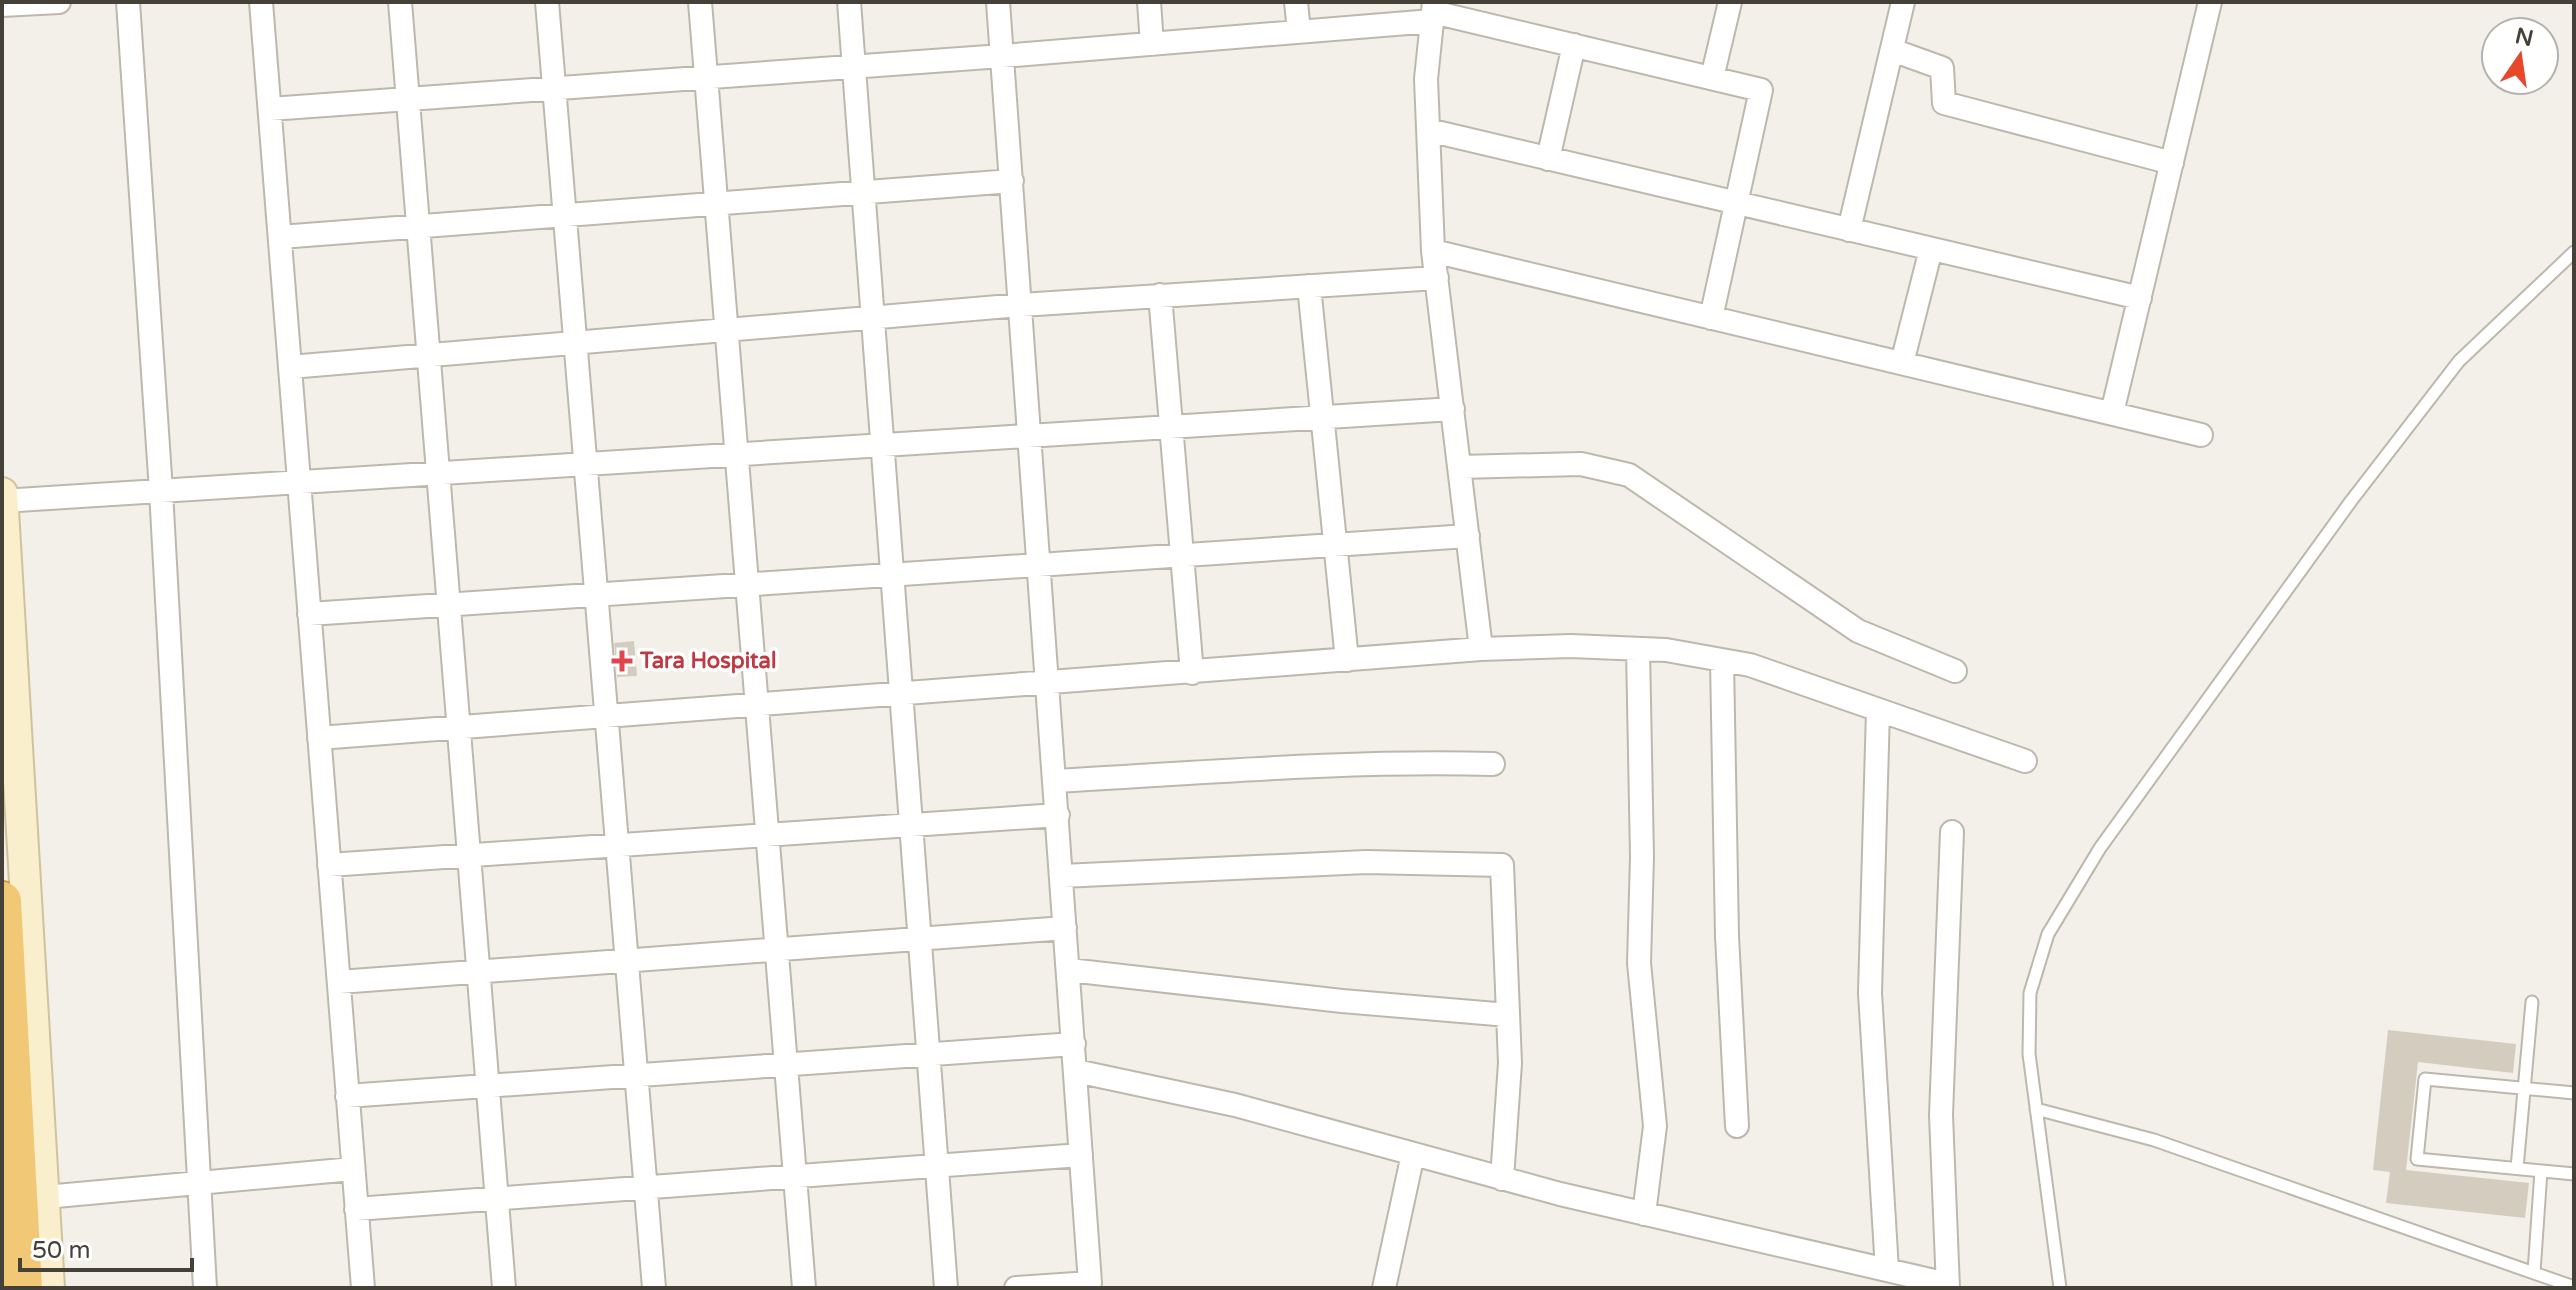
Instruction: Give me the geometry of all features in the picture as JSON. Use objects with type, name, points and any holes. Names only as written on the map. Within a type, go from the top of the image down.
[{"type":"highway","points":[[2,901],[23,1288]]},
{"type":"street","points":[[2,5],[59,2]]},
{"type":"street","points":[[128,2],[161,491],[205,1288]]},
{"type":"street","points":[[261,2],[363,1288]]},
{"type":"street","points":[[400,2],[504,1288]]},
{"type":"street","points":[[547,2],[654,1288]]},
{"type":"street","points":[[700,2],[804,1288]]},
{"type":"street","points":[[849,2],[946,1288]]},
{"type":"street","points":[[998,2],[1090,1283],[1016,1288]]},
{"type":"street","points":[[1149,2],[1152,44]]},
{"type":"street","points":[[1296,2],[1299,32]]},
{"type":"street","points":[[1712,78],[1730,2]]},
{"type":"street","points":[[1849,230],[1903,2]]},
{"type":"street","points":[[2112,413],[2210,2]]},
{"type":"street","points":[[270,109],[1299,32],[1433,11],[1761,90],[1711,318]]},
{"type":"street","points":[[1433,11],[1426,79],[1433,251],[1481,649]]},
{"type":"street","points":[[1548,159],[1574,45]]},
{"type":"street","points":[[1892,50],[1942,68],[1944,103],[2172,163]]},
{"type":"street","points":[[1428,130],[2140,298]]},
{"type":"street","points":[[280,237],[1012,181]]},
{"type":"street","points":[[1902,363],[1931,249]]},
{"type":"street","points":[[1433,251],[2201,435]]},
{"type":"street","points":[[290,367],[1021,305],[1437,278]]},
{"type":"street","points":[[1309,286],[1347,660]]},
{"type":"street","points":[[1160,295],[1192,673]]},
{"type":"street","points":[[2,501],[1453,409]]},
{"type":"street","points":[[1460,467],[1581,464],[1629,475],[1858,631],[1955,671]]},
{"type":"street","points":[[2,493],[49,1288]]},
{"type":"street","points":[[309,614],[1468,536]]},
{"type":"street","points":[[319,738],[1481,649],[1571,646],[1666,650],[1750,665],[2025,761]]},
{"type":"street","points":[[1638,649],[1642,857],[1639,963],[1655,1126],[1644,1214]]},
{"type":"street","points":[[1722,660],[1727,936],[1737,1126]]},
{"type":"street","points":[[1878,710],[1870,993],[1887,1270]]},
{"type":"street","points":[[1055,781],[1421,763],[1493,764]]},
{"type":"street","points":[[329,865],[1058,815]]},
{"type":"street","points":[[1076,1071],[1235,1105],[1502,1179],[1947,1286],[1941,1115],[1952,832]]},
{"type":"street","points":[[1062,876],[1366,862],[1502,865],[1510,1063],[1502,1179]]},
{"type":"street","points":[[339,982],[1065,928]]},
{"type":"street","points":[[1069,970],[1342,1001],[1508,1015]]},
{"type":"street","points":[[347,1096],[1074,1044]]},
{"type":"street","points":[[1384,1288],[1413,1154]]},
{"type":"street","points":[[356,1209],[1081,1155]]},
{"type":"street","points":[[45,1197],[353,1169]]},
{"type":"lane","points":[[2060,1288],[2029,1054],[2030,993],[2048,934],[2100,848],[2351,501],[2459,361],[2574,252]]},
{"type":"lane","points":[[2517,1168],[2532,1002]]},
{"type":"lane","points":[[2574,1093],[2425,1079],[2417,1159],[2574,1174]]},
{"type":"lane","points":[[2036,1109],[2154,1140],[2574,1287]]},
{"type":"lane","points":[[2534,1272],[2541,1171]]},
{"type":"building","points":[[634,641],[637,676],[617,677],[614,643]]},
{"type":"building","points":[[2388,1030],[2516,1044],[2513,1073],[2418,1062],[2406,1170],[2529,1183],[2525,1218],[2386,1203],[2390,1172],[2373,1170]]},
{"type":"place","name":"Tara Hospital","points":[[622,661]]}]
